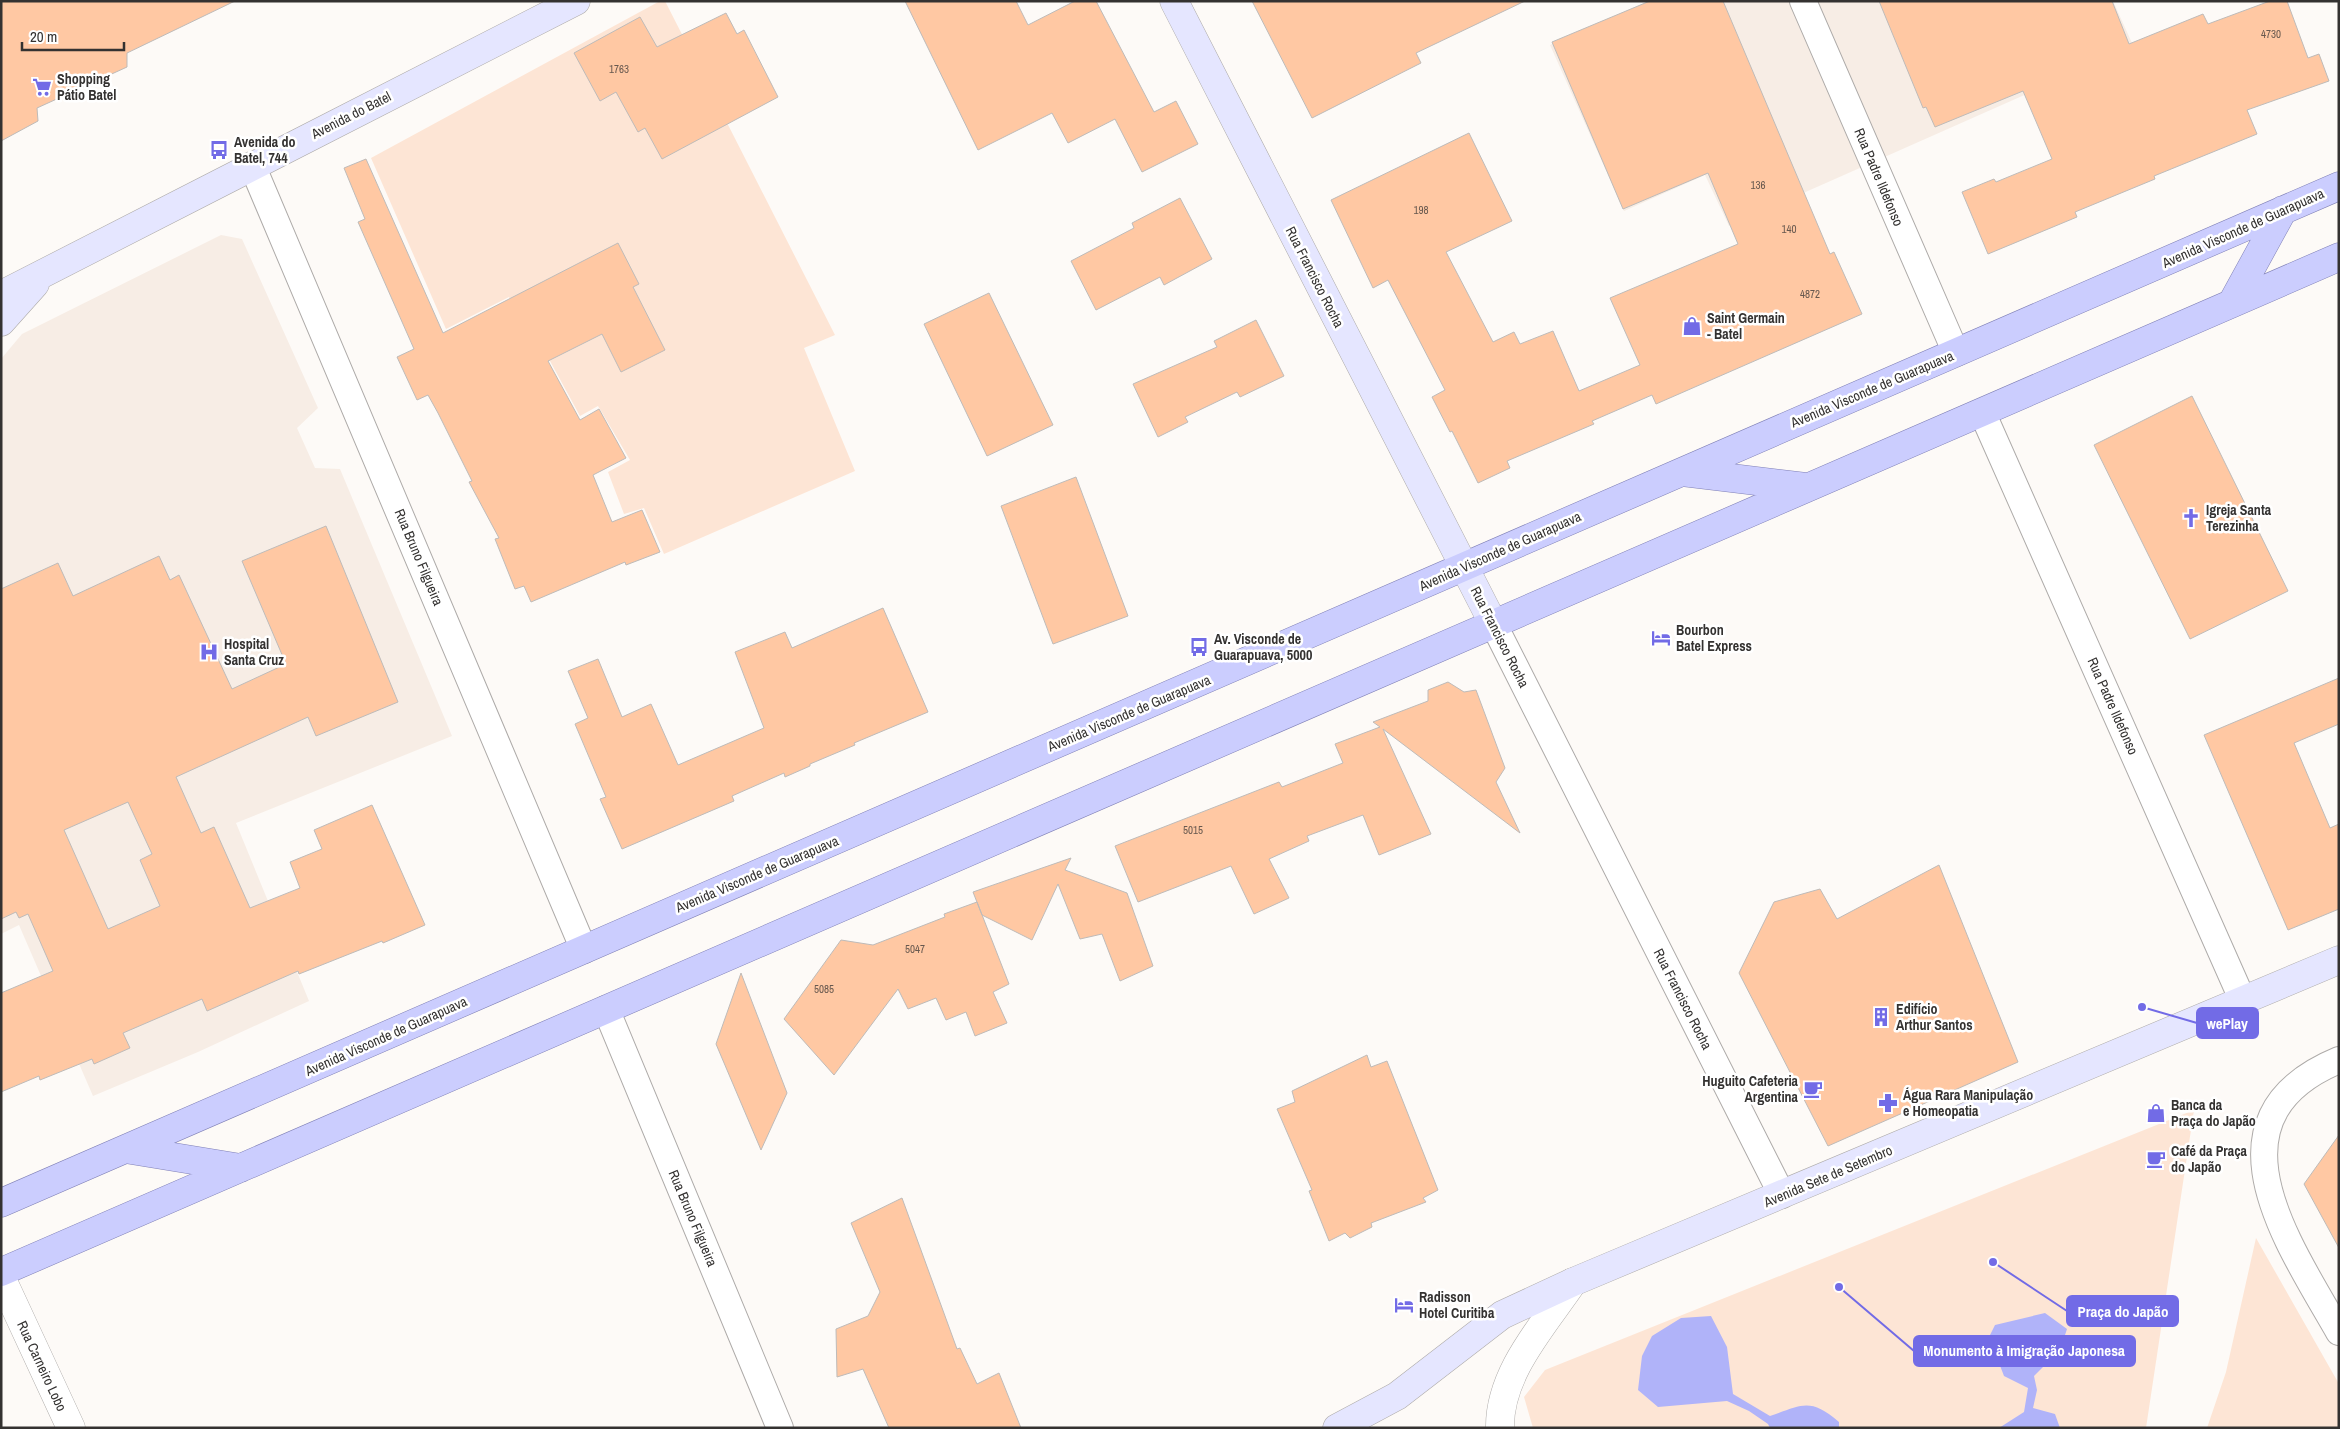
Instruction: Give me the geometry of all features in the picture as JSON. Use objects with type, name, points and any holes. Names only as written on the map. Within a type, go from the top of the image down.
[{"type":"main road","name":"Avenida do Batel","points":[[1,295],[576,1]]},
{"type":"main road","name":"Rua Francisco Rocha","points":[[1174,1],[1494,625]]},
{"type":"main road","name":"Avenida Visconde de Guarapuava","points":[[1,1203],[2339,186]]},
{"type":"main road","points":[[2232,303],[2283,210]]},
{"type":"main road","points":[[1,1272],[2339,257]]},
{"type":"main road","points":[[1,322],[46,272]]},
{"type":"main road","points":[[1682,472],[1807,488]]},
{"type":"main road","name":"Avenida Sete de Setembro","points":[[1337,1428],[1397,1396],[1502,1314],[1573,1282],[2339,960]]},
{"type":"main road","points":[[125,1149],[241,1168]]},
{"type":"street","name":"Rua Padre Ildefonso","points":[[1803,1],[1956,353]]},
{"type":"street","name":"Rua Bruno Filgueira","points":[[252,165],[584,950]]},
{"type":"street","name":"Rua Padre Ildefonso","points":[[1982,412],[2244,1001]]},
{"type":"street","name":"Rua Francisco Rocha","points":[[1494,625],[1782,1195]]},
{"type":"street","name":"Rua Bruno Filgueira","points":[[606,1009],[780,1428]]},
{"type":"street","points":[[2339,1060],[2295,1086],[2273,1110],[2263,1143],[2267,1188],[2290,1245],[2339,1332]]},
{"type":"street","name":"Rua Carneiro Lobo","points":[[1,1277],[71,1428]]},
{"type":"street","points":[[1500,1428],[1500,1415],[1512,1372],[1573,1282]]},
{"type":"shaded area","points":[[660,1],[665,1],[835,335],[804,348],[855,471],[664,554],[644,508],[624,514],[608,472],[630,460],[598,406],[580,416],[550,361],[542,362],[509,297],[446,329],[371,158]]},
{"type":"shaded area","points":[[1648,1],[2113,1],[2132,43],[2083,69],[1729,226],[1705,175],[1624,211],[1550,45]]},
{"type":"shaded area","name":"Hospital Santa Cruz","points":[[221,235],[242,239],[318,408],[297,428],[315,468],[340,469],[452,736],[236,823],[309,1001],[198,1052],[93,1096],[19,925],[1,934],[1,359],[22,334]]},
{"type":"shaded area","points":[[2194,1110],[2146,1428],[1533,1428],[1524,1397],[1545,1370]]},
{"type":"shaded area","points":[[2256,1238],[2339,1384],[2339,1428],[2207,1428],[2226,1372]]},
{"type":"water","points":[[2045,1313],[2067,1329],[2060,1350],[2034,1376],[2037,1390],[2033,1408],[2055,1414],[2060,1428],[1999,1428],[2024,1412],[2028,1388],[2004,1376],[1989,1337],[1995,1325]]},
{"type":"water","points":[[1711,1316],[1727,1347],[1733,1394],[1770,1416],[1798,1406],[1813,1406],[1829,1414],[1839,1422],[1839,1428],[1770,1428],[1768,1424],[1749,1411],[1727,1401],[1658,1407],[1638,1390],[1642,1356],[1652,1336],[1681,1318]]},
{"type":"building","name":"Shopping Pátio Batel","points":[[1,1],[235,1],[127,53],[127,67],[37,108],[38,121],[1,141]]},
{"type":"building","points":[[905,1],[1016,1],[1028,25],[1075,1],[1096,1],[1154,112],[1176,101],[1198,144],[1142,172],[1115,119],[1068,143],[1052,113],[978,150]]},
{"type":"building","points":[[1252,1],[1525,1],[1416,53],[1421,63],[1312,118]]},
{"type":"building","points":[[1650,1],[1723,1],[1830,254],[1834,252],[1862,314],[1656,404],[1652,395],[1592,421],[1594,424],[1507,461],[1510,468],[1478,483],[1452,431],[1450,432],[1432,397],[1445,390],[1388,280],[1373,288],[1331,200],[1469,133],[1512,221],[1446,252],[1493,342],[1514,332],[1520,344],[1553,331],[1579,391],[1640,365],[1610,298],[1738,244],[1708,173],[1623,209],[1552,42]]},
{"type":"building","points":[[1879,1],[2112,1],[2129,44],[2203,14],[2208,24],[2270,1],[2287,1],[2308,58],[2319,54],[2329,81],[2247,110],[2257,134],[2154,176],[2155,179],[2075,212],[2077,217],[1988,254],[1962,192],[1994,179],[1996,182],[2052,159],[2023,91],[1935,127],[1926,107],[1923,108]]},
{"type":"building","points":[[726,13],[737,34],[744,30],[778,97],[662,159],[645,128],[638,132],[616,92],[600,101],[574,53],[640,17],[657,47]]},
{"type":"building","points":[[366,159],[443,333],[618,243],[639,284],[633,287],[665,350],[621,372],[602,334],[548,361],[580,420],[599,409],[626,458],[593,475],[612,522],[642,510],[660,552],[626,565],[625,562],[531,602],[524,586],[515,589],[495,539],[499,538],[469,482],[472,481],[438,413],[428,395],[417,400],[397,357],[414,349],[358,222],[365,219],[344,168]]},
{"type":"building","points":[[1180,198],[1212,259],[1164,285],[1160,277],[1096,310],[1071,261],[1134,228],[1132,223]]},
{"type":"building","points":[[989,293],[1053,425],[987,456],[924,324]]},
{"type":"building","points":[[1256,320],[1284,376],[1240,397],[1237,392],[1185,417],[1188,422],[1158,437],[1133,384],[1217,347],[1214,341]]},
{"type":"building","name":"Igreja Santa Terezinha","points":[[2192,396],[2288,591],[2190,639],[2094,445]]},
{"type":"building","points":[[1076,477],[1128,616],[1053,644],[1001,506]]},
{"type":"building","points":[[326,526],[398,702],[316,736],[308,717],[176,777],[201,833],[214,827],[250,908],[300,888],[290,862],[322,849],[314,830],[372,805],[425,925],[383,943],[382,941],[299,974],[298,971],[207,1011],[202,999],[123,1033],[130,1048],[94,1064],[92,1059],[40,1080],[39,1076],[1,1092],[1,993],[53,971],[28,914],[19,918],[16,912],[1,919],[1,589],[58,563],[73,596],[159,556],[170,580],[179,575],[232,689],[286,664],[242,561]],"holes":[[[128,802],[152,854],[140,860],[160,906],[108,929],[64,830]]]},
{"type":"building","points":[[883,608],[928,712],[854,743],[855,745],[785,777],[784,773],[732,796],[734,801],[622,849],[600,799],[606,797],[575,724],[588,718],[568,671],[598,659],[622,717],[651,704],[678,765],[764,728],[735,652],[785,632],[792,648]]},
{"type":"building","points":[[2339,678],[2339,724],[2294,743],[2330,828],[2339,824],[2339,909],[2288,930],[2204,735]]},
{"type":"building","points":[[1448,682],[1464,692],[1476,690],[1505,768],[1496,782],[1520,833],[1383,729],[1431,834],[1379,855],[1363,815],[1307,836],[1309,841],[1269,859],[1289,898],[1254,914],[1231,866],[1138,902],[1115,846],[1279,782],[1282,787],[1343,763],[1335,744],[1380,727],[1373,722],[1428,701],[1428,690]]},
{"type":"building","points":[[1071,858],[1065,870],[1127,893],[1153,966],[1120,981],[1102,934],[1080,939],[1058,884],[1032,940],[982,915],[973,892]]},
{"type":"building","name":"Edifício Arthur Santos","points":[[1939,865],[2018,1062],[1828,1146],[1739,973],[1774,902],[1820,889],[1837,919]]},
{"type":"building","points":[[977,902],[1009,984],[993,992],[1007,1023],[975,1036],[966,1012],[946,1020],[936,998],[908,1009],[898,989],[834,1075],[784,1019],[841,940],[873,945],[945,917],[944,914]]},
{"type":"building","points":[[741,973],[787,1093],[761,1150],[716,1044]]},
{"type":"building","points":[[1367,1055],[1371,1067],[1387,1061],[1438,1190],[1423,1198],[1426,1202],[1371,1223],[1372,1227],[1350,1238],[1345,1233],[1329,1241],[1309,1191],[1312,1190],[1277,1109],[1295,1102],[1292,1091]]},
{"type":"building","points":[[2339,1135],[2339,1248],[2304,1184]]},
{"type":"building","points":[[902,1198],[957,1349],[960,1348],[977,1384],[999,1373],[1021,1428],[889,1428],[863,1369],[837,1377],[836,1329],[868,1316],[880,1292],[851,1223]]},
{"type":"place","name":"Shopping Pátio Batel","points":[[42,87]]},
{"type":"place","name":"Avenida do Batel, 744","points":[[219,150]]},
{"type":"place","name":"Saint Germain - Batel","points":[[1692,326]]},
{"type":"place","name":"Igreja Santa Terezinha","points":[[2191,518]]},
{"type":"place","name":"Bourbon Batel Express","points":[[1661,638]]},
{"type":"place","name":"Av. Visconde de Guarapuava, 5000","points":[[1199,647]]},
{"type":"place","name":"Hospital Santa Cruz","points":[[209,652]]},
{"type":"place","name":"wePlay","points":[[2142,1007]]},
{"type":"place","name":"Edifício Arthur Santos","points":[[1881,1017]]},
{"type":"place","name":"Huguito Cafeteria Argentina","points":[[1813,1089]]},
{"type":"place","name":"Água Rara Manipulação e Homeopatia","points":[[1888,1103]]},
{"type":"place","name":"Banca da Praça do Japão","points":[[2156,1113]]},
{"type":"place","name":"Café da Praça do Japão","points":[[2156,1159]]},
{"type":"place","name":"Praça do Japão","points":[[1993,1262]]},
{"type":"place","name":"Monumento à Imigração Japonesa","points":[[1839,1287]]},
{"type":"place","name":"Radisson Hotel Curitiba","points":[[1404,1305]]}]
